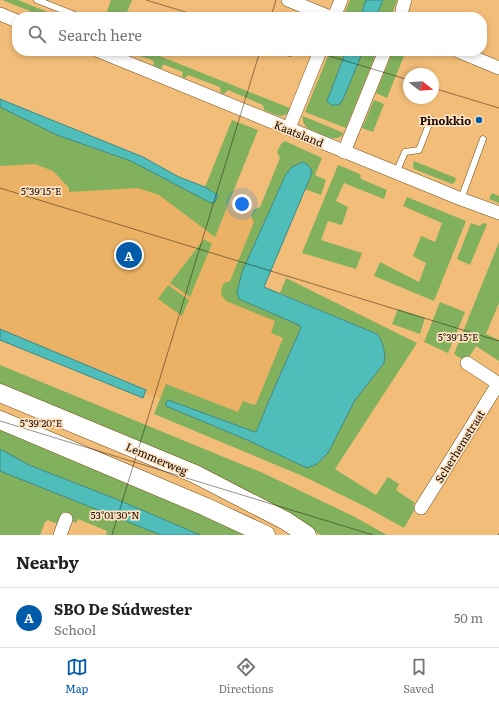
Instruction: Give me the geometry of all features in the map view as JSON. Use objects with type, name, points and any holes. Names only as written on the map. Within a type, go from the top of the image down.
[{"type":"main road","name":"Lemmerweg","points":[[0,393],[195,474],[286,521],[307,535]]},
{"type":"main road","points":[[0,420],[206,507],[266,535]]},
{"type":"street","points":[[288,0],[314,12]]},
{"type":"street","points":[[336,12],[341,0]]},
{"type":"street","points":[[402,12],[405,0]]},
{"type":"street","points":[[0,14],[12,18]]},
{"type":"street","name":"Kaatsland","points":[[111,56],[289,128],[344,152],[499,213]]},
{"type":"street","points":[[289,128],[318,56]]},
{"type":"street","points":[[344,152],[382,56]]},
{"type":"street","points":[[470,56],[499,68]]},
{"type":"street","name":"Scherhemstraat","points":[[421,508],[499,384],[467,362]]},
{"type":"street","points":[[60,535],[66,519]]},
{"type":"lane","points":[[37,0],[67,12]]},
{"type":"lane","points":[[396,173],[405,152],[419,150],[431,120]]},
{"type":"lane","points":[[461,199],[483,139]]},
{"type":"shaded area","points":[[0,117],[271,220],[244,289],[322,323],[269,440],[134,389],[0,334]]},
{"type":"green space","points":[[2,0],[18,0],[48,12],[30,11]]},
{"type":"green space","points":[[111,0],[132,0],[127,12],[107,12]]},
{"type":"green space","points":[[350,0],[366,0],[362,12],[345,12]]},
{"type":"green space","points":[[383,0],[397,0],[393,12],[378,12]]},
{"type":"green space","points":[[139,56],[160,56],[292,109],[285,115],[275,115],[264,110],[263,105],[228,90],[224,94],[221,93],[220,87],[188,75],[185,78],[182,77],[183,72],[165,65],[163,65],[161,69],[153,65],[154,62]]},
{"type":"green space","points":[[328,56],[344,56],[327,101],[340,104],[361,56],[375,56],[346,128],[305,112]]},
{"type":"green space","points":[[391,56],[404,56],[387,98],[376,93]]},
{"type":"green space","points":[[374,100],[384,104],[373,132],[362,128]]},
{"type":"green space","points":[[0,107],[57,135],[131,161],[211,203],[215,192],[205,187],[232,120],[258,130],[215,237],[159,195],[138,188],[69,192],[69,188],[53,171],[35,164],[0,166]]},
{"type":"green space","points":[[303,116],[344,133],[337,138],[323,135],[309,129],[303,122]]},
{"type":"green space","points":[[285,141],[322,158],[315,175],[326,180],[321,195],[305,189],[312,173],[303,162],[292,167],[286,174],[242,272],[237,293],[239,299],[299,325],[301,328],[256,432],[210,415],[166,406],[245,439],[307,468],[322,460],[328,453],[355,400],[384,363],[384,348],[377,334],[280,293],[286,278],[417,343],[335,469],[376,495],[388,477],[399,484],[396,490],[415,503],[413,506],[416,507],[404,528],[366,507],[305,477],[154,414],[166,384],[238,412],[243,401],[254,405],[256,404],[283,338],[271,333],[275,321],[226,301],[221,290],[224,283],[230,281],[254,222],[251,216],[253,210],[260,207],[280,158],[277,152],[281,144]]},
{"type":"green space","points":[[414,161],[456,178],[455,182],[452,184],[414,169]]},
{"type":"green space","points":[[338,165],[360,174],[361,179],[387,190],[384,199],[344,183],[336,201],[348,207],[342,225],[328,221],[321,240],[362,253],[356,269],[302,253]]},
{"type":"green space","points":[[492,193],[499,196],[499,203],[489,199]]},
{"type":"green space","points":[[407,197],[466,221],[434,301],[374,276],[380,262],[419,282],[426,263],[413,256],[421,236],[435,242],[442,223],[403,206]]},
{"type":"green space","points":[[471,223],[479,226],[484,223],[487,224],[470,265],[457,259]]},
{"type":"green space","points":[[204,239],[212,244],[190,297],[170,283]]},
{"type":"green space","points":[[499,242],[499,303],[486,334],[499,340],[499,361],[476,346],[465,361],[454,354]]},
{"type":"green space","points":[[168,285],[189,300],[182,316],[158,299]]},
{"type":"green space","points":[[440,302],[465,312],[448,353],[424,342]]},
{"type":"green space","points":[[398,309],[425,318],[420,334],[392,324]]},
{"type":"green space","points":[[0,365],[263,473],[353,516],[387,535],[321,535],[293,518],[0,388]]},
{"type":"green space","points":[[0,425],[257,535],[200,535],[116,499],[29,465],[0,449]]},
{"type":"green space","points":[[0,471],[161,535],[106,535],[107,531],[78,519],[76,523],[71,521],[73,518],[72,515],[64,512],[62,513],[58,524],[48,520],[45,522],[40,535],[0,535]]},
{"type":"water","points":[[366,0],[383,0],[378,12],[362,12]]},
{"type":"water","points":[[344,56],[361,56],[340,104],[333,105],[327,101]]},
{"type":"water","points":[[0,99],[143,157],[179,177],[205,187],[218,195],[215,202],[211,203],[131,161],[57,135],[0,107]]},
{"type":"water","points":[[303,162],[309,166],[312,173],[264,287],[377,334],[385,355],[384,363],[355,400],[328,453],[317,464],[307,468],[245,439],[166,406],[168,400],[256,432],[301,328],[299,325],[239,299],[237,293],[242,272],[286,174],[292,167]]},
{"type":"water","points":[[0,329],[146,390],[143,398],[0,340]]},
{"type":"water","points":[[0,449],[29,465],[116,499],[200,535],[161,535],[0,471]]},
{"type":"place","name":"Pinokkio","points":[[479,120]]},
{"type":"place","name":"SBO De Súdwester","points":[[129,255]]}]
